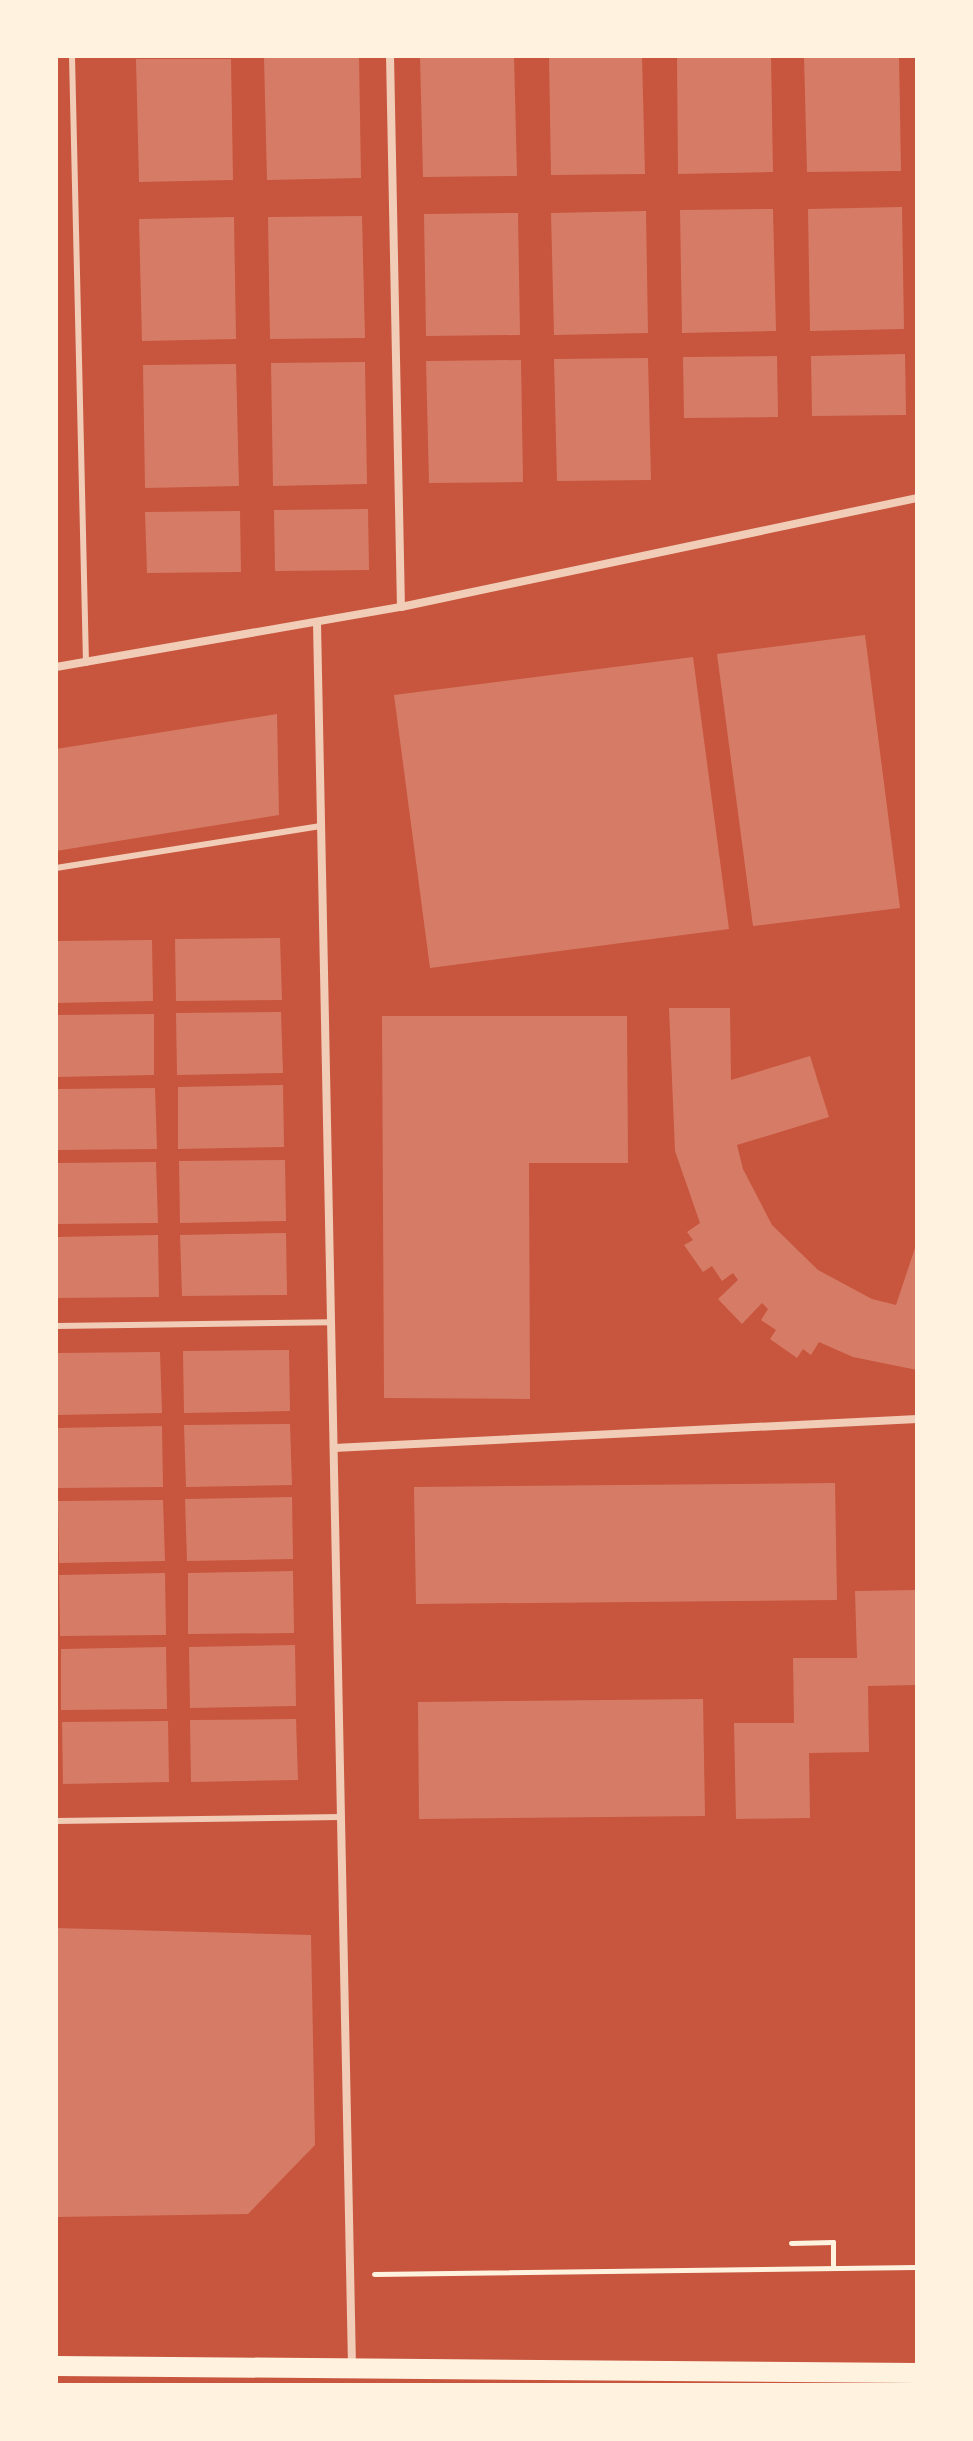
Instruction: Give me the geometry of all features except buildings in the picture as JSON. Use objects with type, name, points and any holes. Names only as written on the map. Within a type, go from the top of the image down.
[{"type":"main road","points":[[56,2366],[917,2373]]},
{"type":"street","points":[[390,56],[401,607]]},
{"type":"street","points":[[56,667],[401,607],[917,498]]},
{"type":"street","points":[[317,623],[352,2369]]},
{"type":"street","points":[[334,1448],[917,1419]]},
{"type":"lane","points":[[72,56],[86,663]]},
{"type":"lane","points":[[56,868],[321,826]]},
{"type":"lane","points":[[56,1326],[331,1322]]},
{"type":"lane","points":[[56,1821],[341,1817]]},
{"type":"path","points":[[791,2243],[833,2242],[833,2268]]},
{"type":"path","points":[[350,2275],[917,2267]]}]
